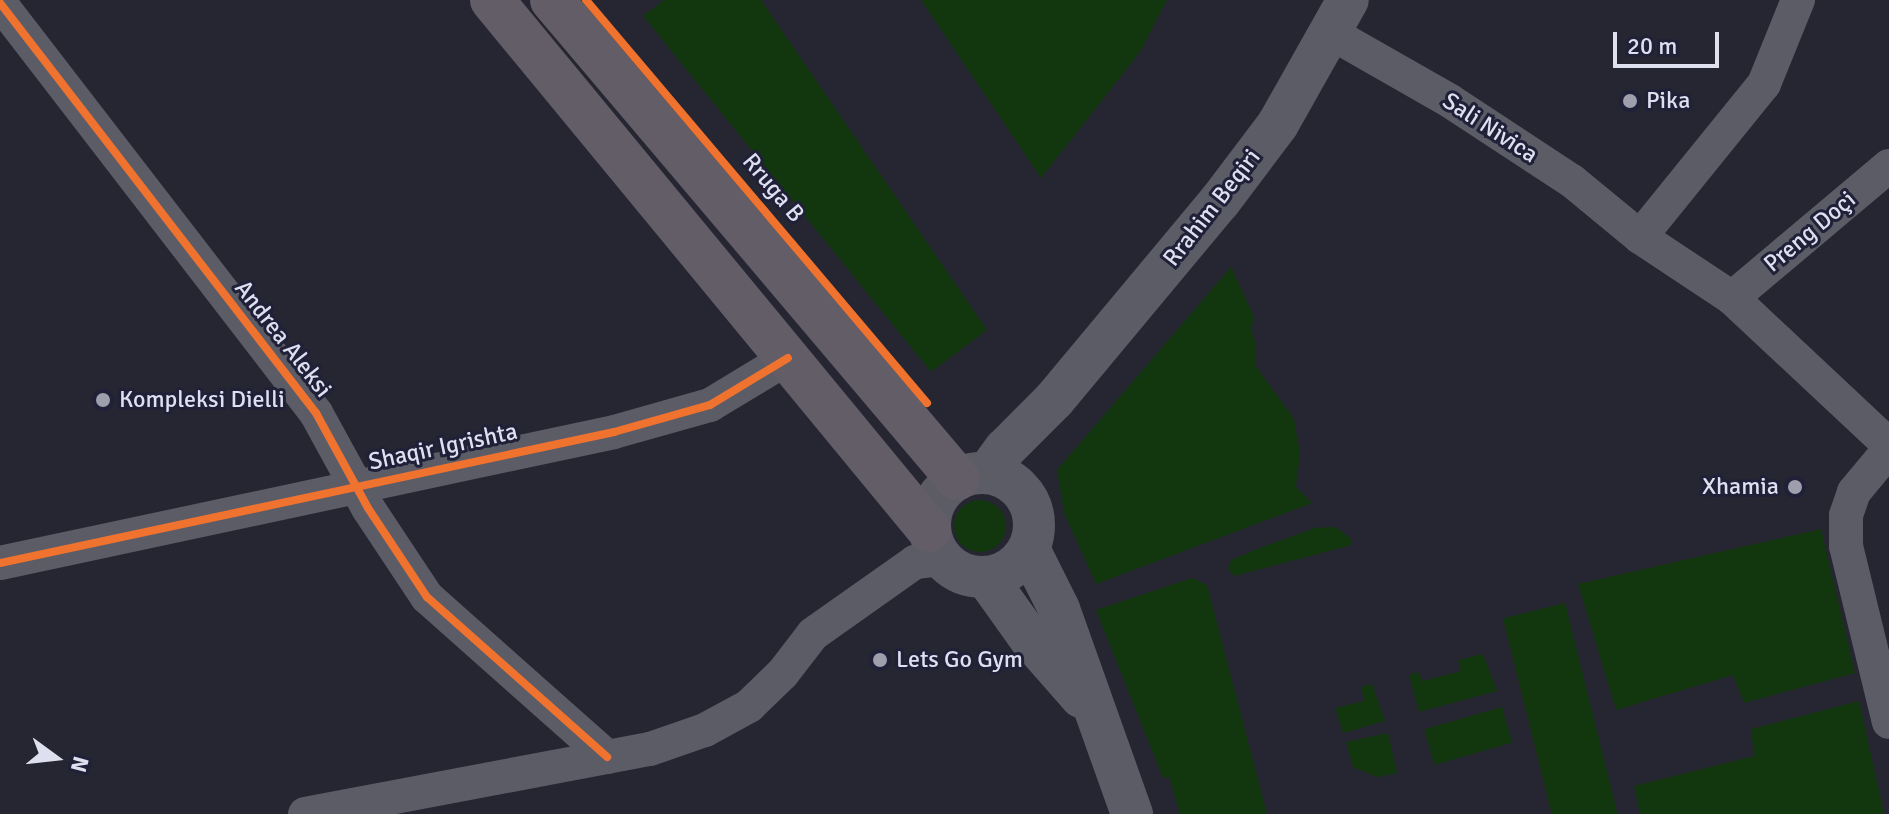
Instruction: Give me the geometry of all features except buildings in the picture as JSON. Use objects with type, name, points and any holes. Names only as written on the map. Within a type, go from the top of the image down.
[{"type":"main road","points":[[492,0],[788,358],[936,544]]},
{"type":"main road","name":"Rruga B","points":[[552,0],[973,475]]},
{"type":"street","points":[[1640,237],[1764,84],[1798,0]]},
{"type":"street","name":"Andrea Aleksi","points":[[0,3],[13,44],[316,413],[355,486],[427,597],[607,757]]},
{"type":"street","name":"Rrahim Beqiri","points":[[973,475],[1005,449],[1054,400],[1220,201],[1278,124],[1340,16]]},
{"type":"street","name":"Sali Nivica","points":[[1340,16],[1450,101],[1560,173],[1640,237],[1732,298],[1889,448]]},
{"type":"street","name":"Preng Doçi","points":[[1732,298],[1889,166]]},
{"type":"street","name":"Shaqir Igrishta","points":[[0,563],[614,432],[710,405],[788,358]]},
{"type":"street","name":"Rrahim Beqiri","points":[[1028,499],[1033,461],[1054,400]]},
{"type":"street","points":[[1889,448],[1854,492],[1846,515],[1846,546],[1889,722]]},
{"type":"street","name":"Rruga B","points":[[973,475],[1018,486],[1028,499]]},
{"type":"street","points":[[973,475],[936,500],[936,544],[962,573],[986,577],[1004,573],[1018,563],[1029,549],[1034,517],[1028,499]]},
{"type":"street","points":[[305,814],[650,749],[705,730],[749,706],[783,673],[813,634],[936,544]]},
{"type":"street","points":[[1029,549],[1059,609],[1132,814]]},
{"type":"street","points":[[986,577],[1031,640],[1093,710]]},
{"type":"green space","points":[[664,0],[761,0],[987,330],[931,372],[643,16]]},
{"type":"green space","points":[[921,0],[1167,0],[1140,52],[1041,178]]},
{"type":"green space","points":[[1231,267],[1254,317],[1251,330],[1256,344],[1255,365],[1294,419],[1300,454],[1296,487],[1312,503],[1096,584],[1064,513],[1057,470]]},
{"type":"green space","points":[[980,500],[999,507],[1006,526],[999,545],[980,552],[961,545],[954,526],[961,507]]},
{"type":"green space","points":[[1336,527],[1352,540],[1352,545],[1234,576],[1228,569],[1231,560],[1262,547],[1315,528]]},
{"type":"green space","points":[[1821,529],[1855,673],[1744,703],[1733,675],[1616,710],[1578,584]]},
{"type":"green space","points":[[1192,578],[1207,585],[1267,814],[1180,814],[1169,777],[1163,778],[1096,610]]},
{"type":"green space","points":[[1565,603],[1618,814],[1552,814],[1503,618]]},
{"type":"green space","points":[[1483,654],[1497,691],[1419,712],[1409,675],[1419,672],[1422,681],[1461,671],[1458,660]]},
{"type":"green space","points":[[1372,684],[1385,721],[1343,733],[1335,708],[1364,701],[1361,687]]},
{"type":"green space","points":[[1859,701],[1884,814],[1640,814],[1634,786],[1754,756],[1751,729]]},
{"type":"green space","points":[[1502,707],[1512,743],[1434,765],[1424,729]]},
{"type":"green space","points":[[1388,733],[1397,773],[1377,777],[1353,767],[1346,742]]},
{"type":"cycle path","points":[[586,0],[927,403]]},
{"type":"cycle path","points":[[0,3],[316,413],[368,508],[427,597],[607,757]]},
{"type":"cycle path","points":[[0,563],[614,432],[710,405],[788,358]]},
{"type":"place","name":"Pika","points":[[1630,101]]},
{"type":"place","name":"Kompleksi Dielli","points":[[103,400]]},
{"type":"place","name":"Xhamia","points":[[1795,487]]},
{"type":"place","name":"Lets Go Gym","points":[[880,660]]}]
